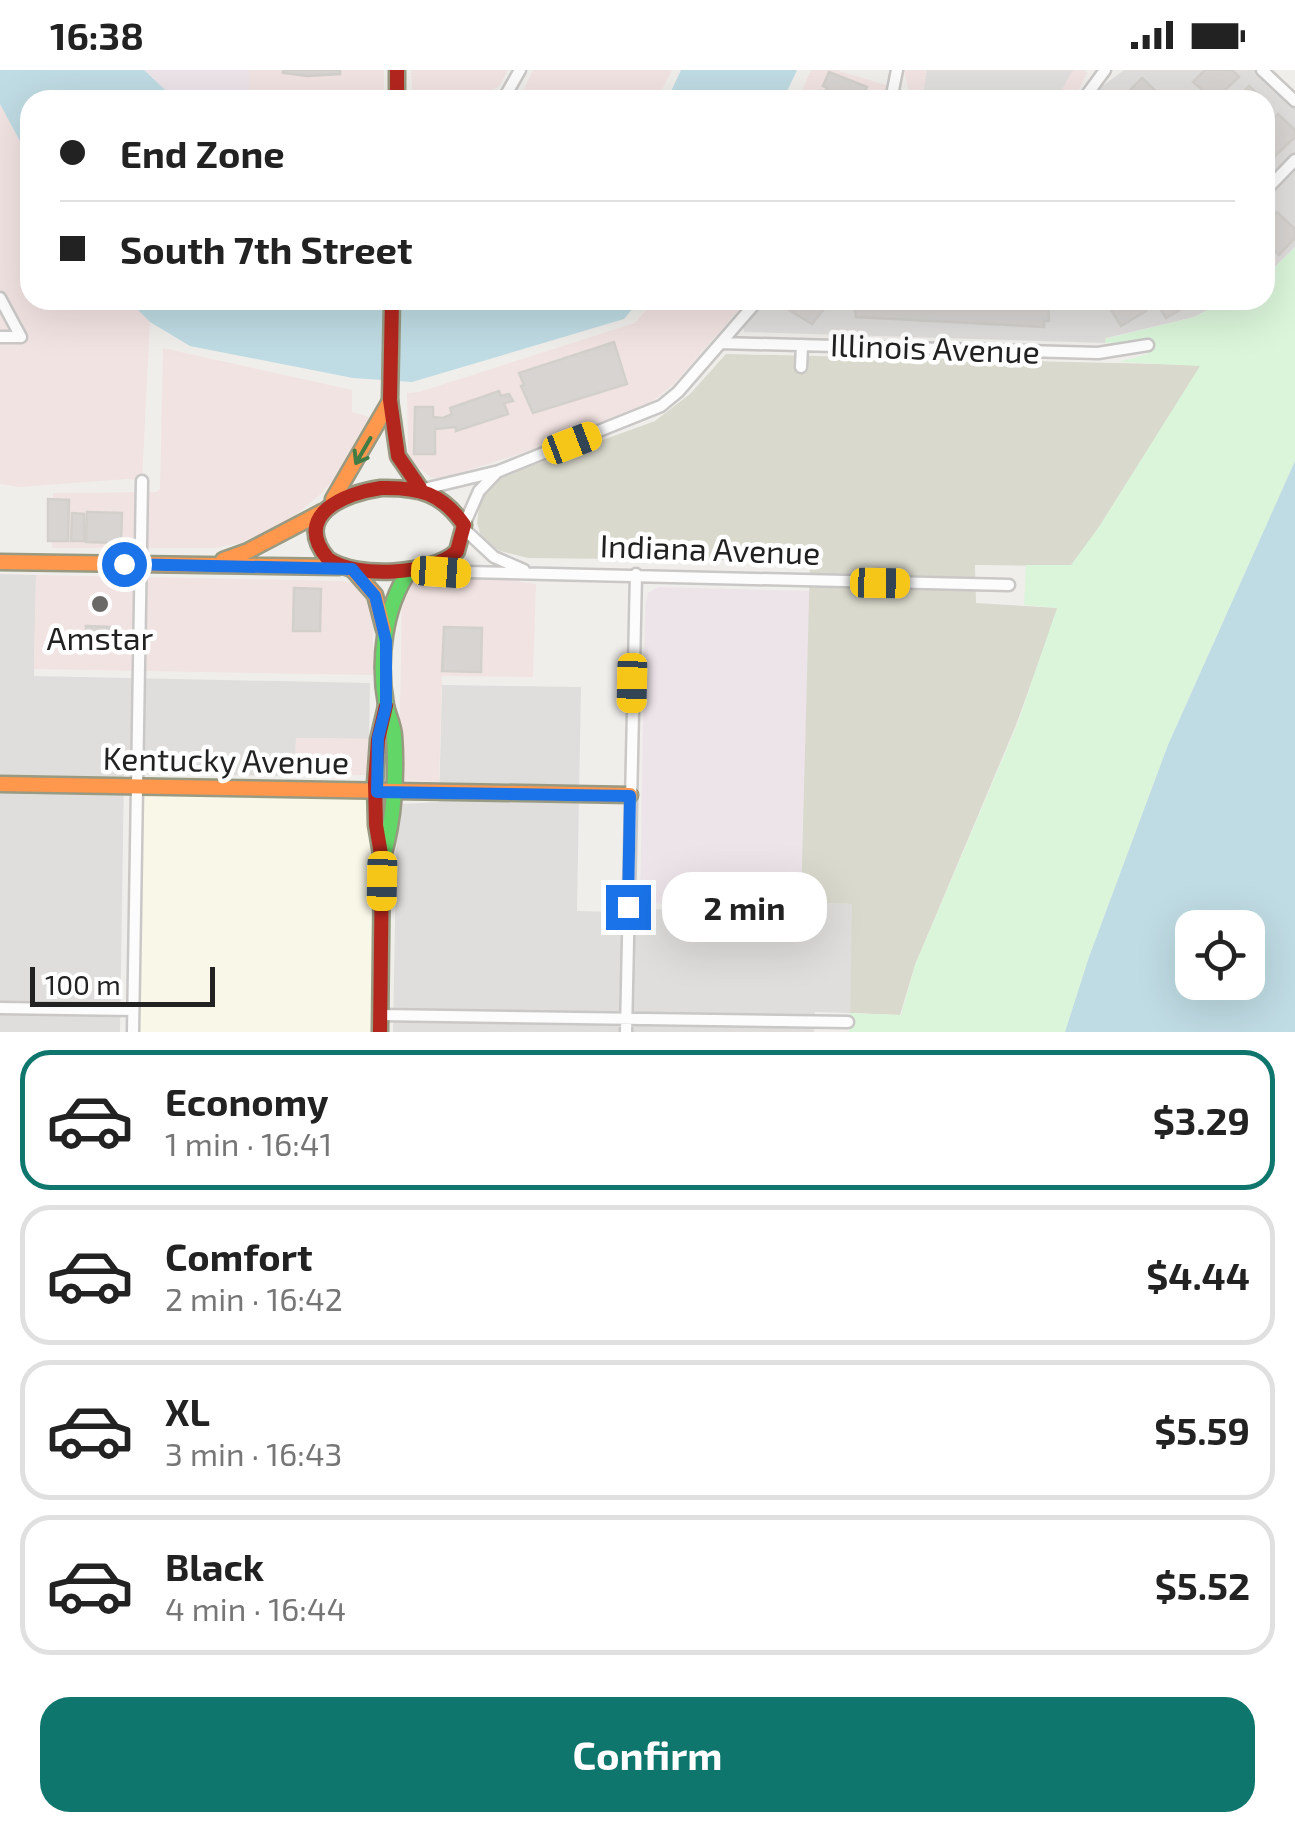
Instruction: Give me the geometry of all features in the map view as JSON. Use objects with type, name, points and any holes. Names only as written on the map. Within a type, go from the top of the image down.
[{"type":"main road","points":[[392,310],[390,400],[398,456],[421,488]]},
{"type":"main road","points":[[213,564],[248,551],[322,512],[333,500],[390,400]]},
{"type":"main road","points":[[0,562],[416,571],[442,563],[455,552],[464,527],[442,498],[421,488],[363,490],[333,500]]},
{"type":"main road","points":[[322,512],[320,549],[375,596],[386,641]]},
{"type":"main road","points":[[380,1032],[382,860],[388,841],[384,792],[393,728],[386,706],[386,641],[395,588],[416,571]]},
{"type":"main road","name":"Kentucky Avenue","points":[[0,784],[630,796]]},
{"type":"street","points":[[1262,70],[1295,101]]},
{"type":"street","points":[[1275,181],[1295,160]]},
{"type":"street","points":[[0,298],[21,337],[0,337]]},
{"type":"street","points":[[421,488],[498,471],[661,406],[749,310]]},
{"type":"street","name":"Illinois Avenue","points":[[721,343],[1098,353],[1148,346]]},
{"type":"street","points":[[801,366],[802,345]]},
{"type":"street","points":[[464,527],[478,491],[498,471]]},
{"type":"street","points":[[133,1032],[142,481]]},
{"type":"street","name":"Indiana Avenue","points":[[464,527],[494,557],[530,572]]},
{"type":"street","name":"Indiana Avenue","points":[[416,571],[1010,585]]},
{"type":"street","points":[[626,1032],[636,574]]},
{"type":"street","points":[[0,1008],[133,1010]]},
{"type":"street","points":[[380,1014],[848,1022]]},
{"type":"shaded area","points":[[144,70],[249,70],[249,90],[165,90]]},
{"type":"shaded area","points":[[249,70],[384,70],[384,90],[249,90]]},
{"type":"shaded area","points":[[411,70],[508,70],[493,90],[412,90]]},
{"type":"shaded area","points":[[533,70],[672,70],[662,90],[524,90]]},
{"type":"shaded area","points":[[811,70],[836,70],[902,90],[802,90]]},
{"type":"shaded area","points":[[904,70],[1084,70],[1087,73],[1079,90],[909,90]]},
{"type":"shaded area","points":[[927,70],[1073,70],[1062,90],[924,90]]},
{"type":"shaded area","points":[[1124,70],[1270,70],[1295,94],[1295,247],[1275,267],[1275,90],[1100,88]]},
{"type":"shaded area","points":[[0,104],[20,141],[20,310],[138,310],[150,322],[142,481],[19,487],[0,484]]},
{"type":"shaded area","points":[[646,310],[738,310],[674,384],[653,401],[531,450],[448,477],[432,478],[412,463],[408,450],[407,393],[635,323]]},
{"type":"shaded area","points":[[756,310],[1208,310],[1194,317],[1106,338],[1105,343],[744,332],[743,325]]},
{"type":"shaded area","points":[[163,348],[352,390],[352,412],[372,418],[348,462],[323,492],[285,524],[252,541],[214,548],[52,548],[53,493],[160,489]]},
{"type":"shaded area","points":[[726,354],[1201,365],[1071,566],[975,565],[976,603],[1058,608],[1016,725],[915,965],[900,1015],[850,1013],[852,904],[801,902],[810,561],[528,558],[490,545],[481,536],[477,523],[480,502],[504,476],[655,421],[690,394]]},
{"type":"shaded area","points":[[0,574],[36,575],[34,676],[370,683],[369,739],[296,738],[295,776],[124,774],[120,1032],[0,1032]]},
{"type":"shaded area","points":[[36,575],[356,584],[368,596],[373,610],[373,675],[34,669]]},
{"type":"shaded area","points":[[420,578],[501,579],[536,584],[533,677],[442,676],[439,782],[404,780],[399,768],[402,596],[409,583]]},
{"type":"shaded area","points":[[658,587],[810,591],[801,908],[640,903],[645,607],[648,593]]},
{"type":"shaded area","points":[[442,685],[581,687],[577,911],[619,912],[619,921],[638,922],[639,909],[712,910],[712,905],[801,907],[801,902],[853,904],[850,1013],[815,1012],[814,1032],[393,1032],[397,816],[402,804],[439,802]]},
{"type":"shaded area","points":[[296,738],[369,739],[367,775],[295,776]]},
{"type":"shaded area","points":[[137,787],[377,791],[380,1032],[133,1032]]},
{"type":"green space","points":[[1295,247],[1295,461],[1168,745],[1065,1032],[849,1032],[850,1013],[901,1015],[915,965],[1017,725],[1057,608],[1024,605],[1026,565],[1071,565],[1200,366],[1118,362],[1148,354],[1146,342],[1105,343],[1105,339],[1194,317],[1208,310],[1275,310],[1275,267]]},
{"type":"water","points":[[0,70],[144,70],[165,90],[20,90],[20,141],[0,104]]},
{"type":"water","points":[[681,70],[797,70],[788,90],[672,90]]},
{"type":"water","points":[[138,310],[632,310],[624,319],[412,382],[353,378],[190,346],[150,322]]},
{"type":"water","points":[[1295,461],[1295,1032],[1065,1032],[1168,745]]},
{"type":"building","points":[[283,70],[340,70],[340,74],[307,76]]},
{"type":"building","points":[[1205,70],[1232,70],[1239,77],[1225,90],[1202,90],[1193,82]]},
{"type":"building","points":[[829,72],[867,87],[826,90],[823,86]]},
{"type":"building","points":[[1142,78],[1155,90],[1130,90]]},
{"type":"building","points":[[1278,114],[1295,130],[1295,137],[1275,156]]},
{"type":"building","points":[[1275,214],[1295,229],[1295,238],[1279,255],[1275,251]]},
{"type":"building","points":[[789,310],[823,310],[812,324]]},
{"type":"building","points":[[855,310],[1048,310],[1049,321],[1044,321],[1044,327],[856,317]]},
{"type":"building","points":[[1111,310],[1146,311],[1121,326]]},
{"type":"building","points":[[1161,310],[1179,310],[1166,318]]},
{"type":"building","points":[[614,342],[627,384],[533,413],[519,373]]},
{"type":"building","points":[[499,391],[501,396],[509,394],[513,401],[504,403],[508,414],[456,431],[456,427],[435,429],[435,454],[414,454],[415,407],[433,407],[433,417],[443,418],[452,414],[450,408]]},
{"type":"building","points":[[48,499],[69,500],[68,541],[48,541]]},
{"type":"building","points":[[87,512],[122,513],[121,543],[86,542]]},
{"type":"building","points":[[72,513],[84,514],[84,541],[71,541]]},
{"type":"building","points":[[294,588],[321,589],[320,631],[293,631]]},
{"type":"building","points":[[86,626],[110,627],[109,647],[85,647]]},
{"type":"building","points":[[444,627],[482,628],[481,672],[442,671]]},
{"type":"traffic: fast","points":[[383,857],[392,812],[395,765],[383,653],[394,601],[409,571]]},
{"type":"traffic: slow","points":[[333,499],[390,401]]},
{"type":"traffic: slow","points":[[223,560],[322,512]]},
{"type":"traffic: slow","points":[[0,562],[339,567]]},
{"type":"traffic: slow","points":[[352,569],[375,595],[384,630]]},
{"type":"traffic: slow","points":[[0,784],[630,795]]},
{"type":"traffic: jam","points":[[397,70],[397,90]]},
{"type":"traffic: jam","points":[[392,310],[390,400],[398,456],[420,488]]},
{"type":"traffic: jam","points":[[381,488],[418,491],[447,506],[464,525],[457,551],[431,565],[394,571],[357,570],[328,559],[318,544],[319,519],[339,501],[381,488]]},
{"type":"traffic: jam","points":[[380,1032],[382,860],[375,783],[378,740],[386,706]]},
{"type":"place","name":"Amstar","points":[[100,604]]},
{"type":"route","points":[[124,564],[352,569],[375,596],[386,641],[386,706],[378,738],[377,792],[630,796],[628,907]]}]
